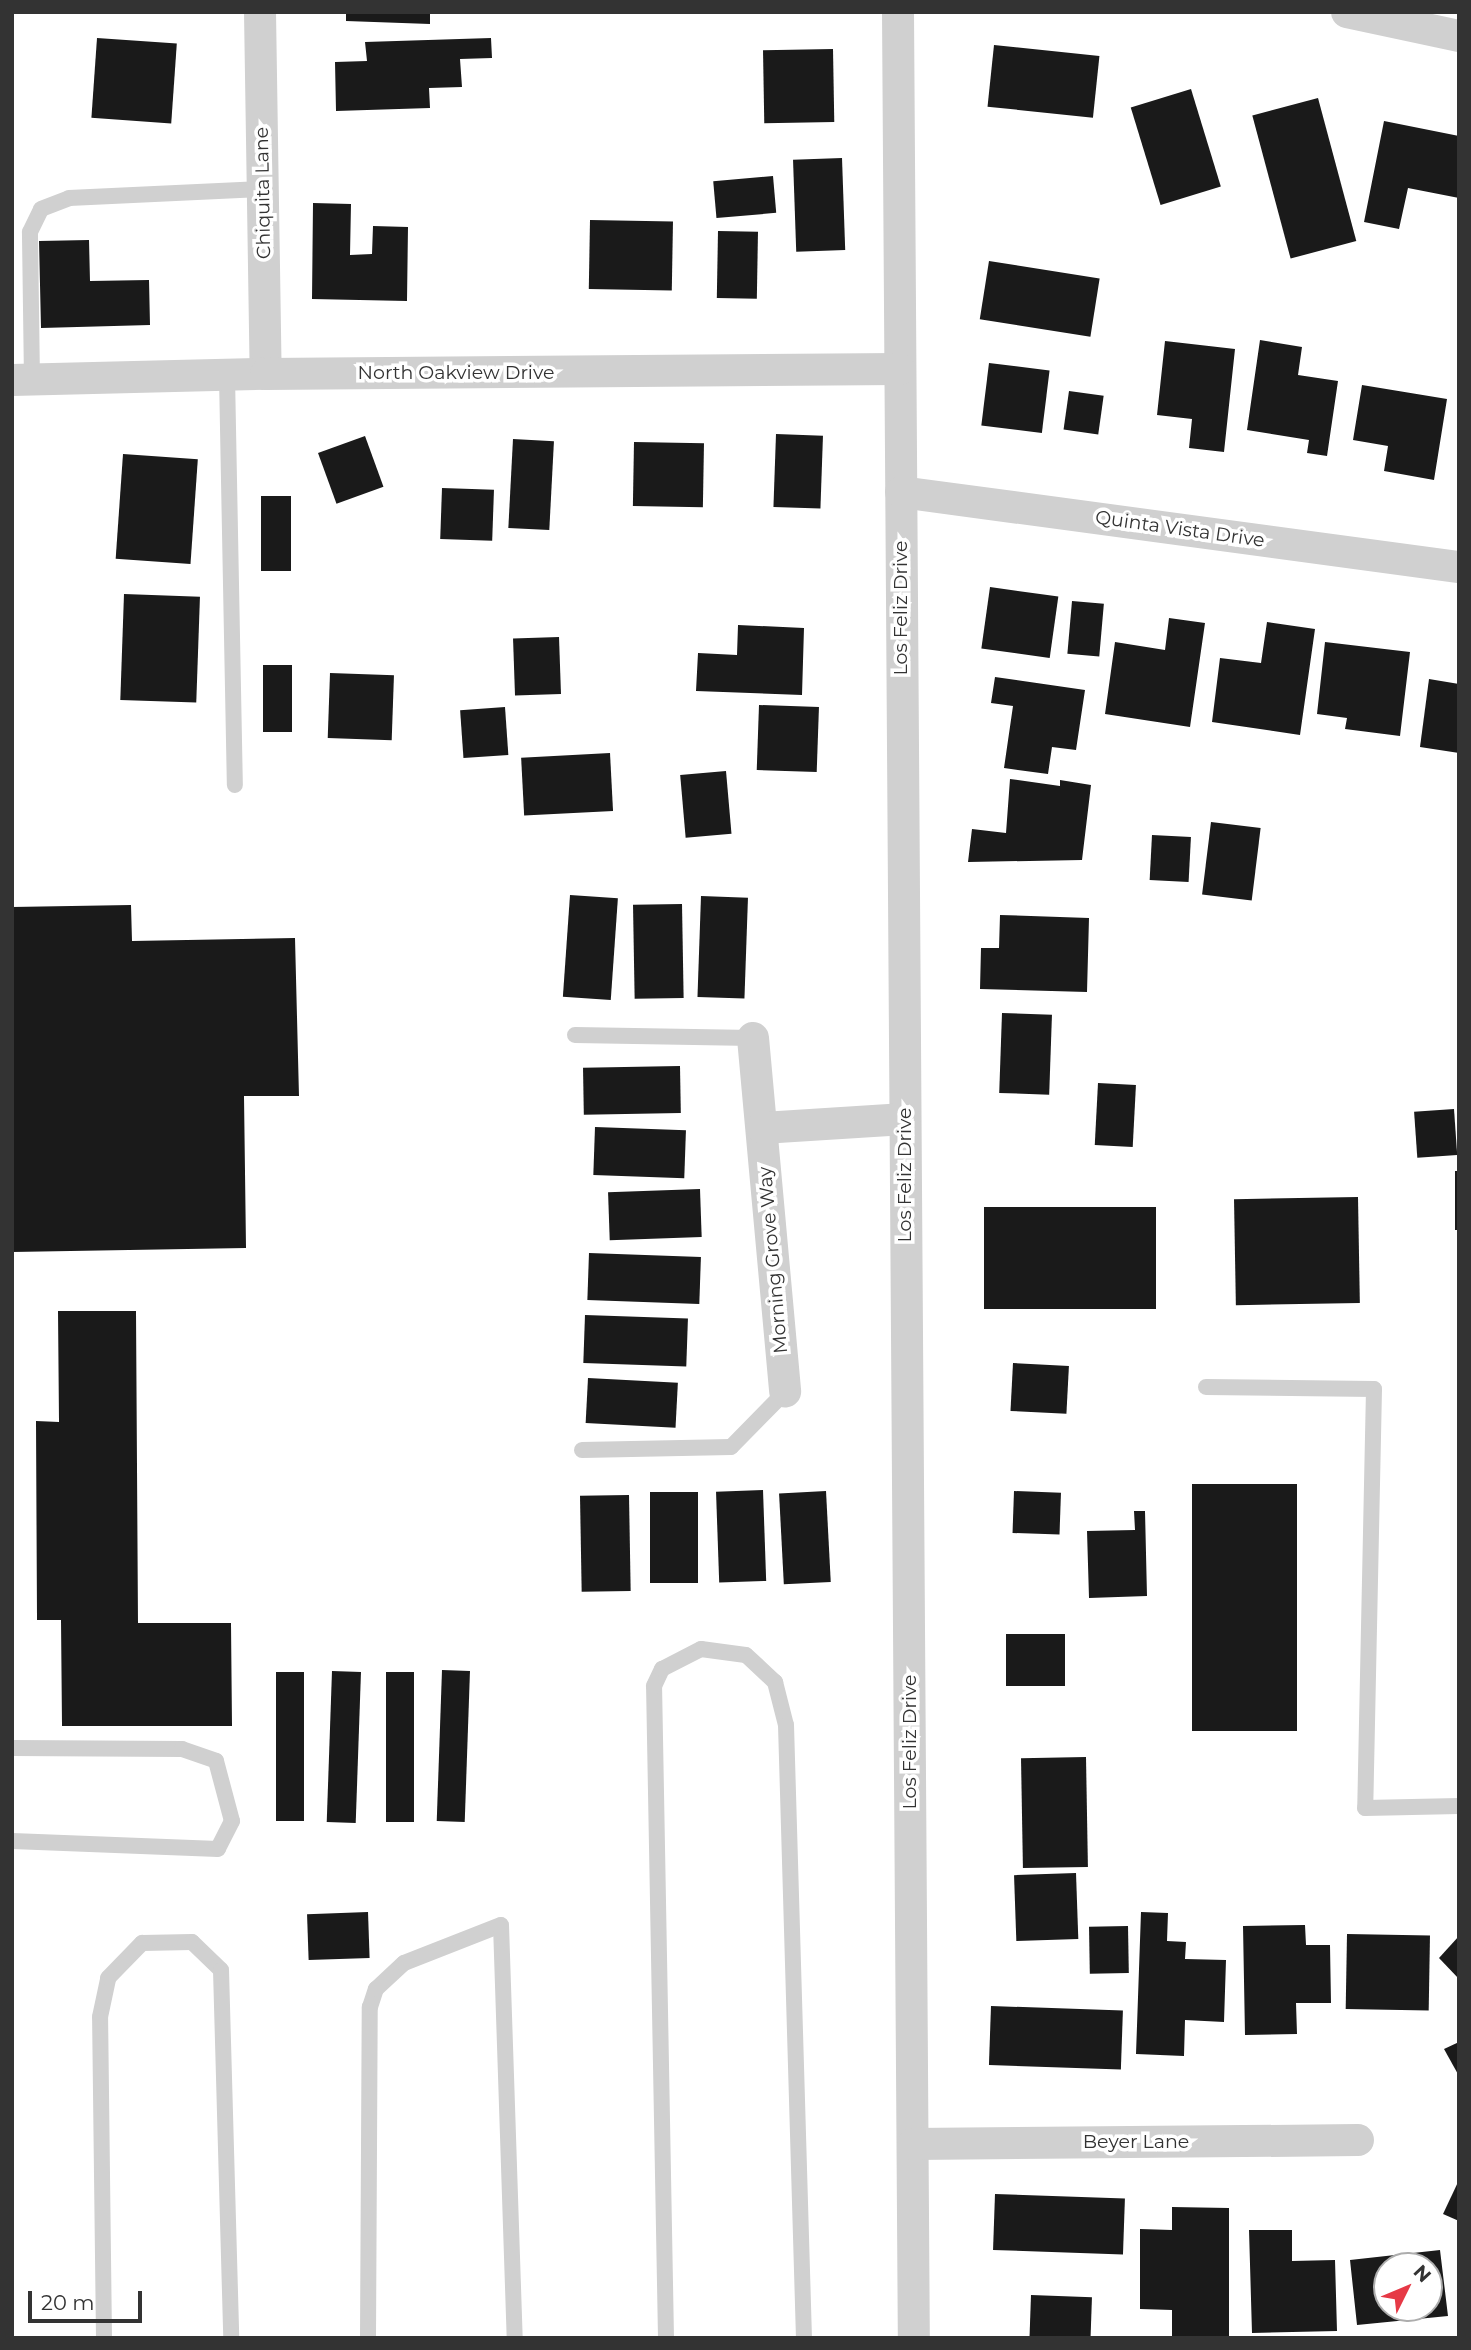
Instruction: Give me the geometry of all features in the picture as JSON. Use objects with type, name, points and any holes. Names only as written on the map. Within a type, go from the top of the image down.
[{"type":"street","name":"Chiquita Lane","points":[[260,12],[266,374]]},
{"type":"street","name":"Los Feliz Drive","points":[[898,12],[914,2338]]},
{"type":"street","points":[[1348,12],[1459,36]]},
{"type":"street","name":"North Oakview Drive","points":[[22,380],[266,374],[899,369]]},
{"type":"street","name":"Quinta Vista Drive","points":[[901,492],[1459,567]]},
{"type":"street","name":"Morning Grove Way","points":[[753,1038],[785,1392]]},
{"type":"street","points":[[762,1128],[905,1119]]},
{"type":"street","name":"Beyer Lane","points":[[913,2144],[1359,2140]]},
{"type":"lane","points":[[22,380],[30,232],[41,209],[69,198],[263,189]]},
{"type":"lane","points":[[227,376],[235,785]]},
{"type":"lane","points":[[575,1035],[753,1038]]},
{"type":"lane","points":[[1206,1387],[1374,1389],[1365,1808],[1459,1806]]},
{"type":"lane","points":[[582,1450],[731,1447],[785,1392]]},
{"type":"lane","points":[[666,2338],[654,1686],[662,1669],[701,1648],[746,1655],[775,1682],[786,1725],[804,2338]]},
{"type":"lane","points":[[12,1748],[182,1749],[216,1760],[232,1821],[218,1849],[12,1841]]},
{"type":"lane","points":[[368,2338],[370,2007],[376,1989],[404,1963],[501,1925],[515,2338]]},
{"type":"lane","points":[[104,2338],[100,2017],[108,1978],[142,1943],[192,1942],[221,1970],[231,2338]]},
{"type":"building","points":[[346,12],[430,12],[430,24],[346,21]]},
{"type":"building","points":[[97,38],[177,44],[171,123],[91,118]]},
{"type":"building","points":[[491,38],[492,58],[460,59],[462,87],[429,88],[430,108],[336,111],[335,62],[367,61],[365,42]]},
{"type":"building","points":[[994,45],[1099,56],[1093,118],[988,107]]},
{"type":"building","points":[[833,49],[834,122],[764,123],[763,50]]},
{"type":"building","points":[[1191,89],[1221,187],[1161,205],[1131,107]]},
{"type":"building","points":[[1318,98],[1356,241],[1291,259],[1252,116]]},
{"type":"building","points":[[1384,121],[1459,136],[1459,198],[1408,188],[1399,229],[1364,222]]},
{"type":"building","points":[[842,158],[845,250],[796,252],[793,160]]},
{"type":"building","points":[[773,176],[776,213],[716,218],[713,181]]},
{"type":"building","points":[[313,203],[351,204],[350,255],[372,254],[373,226],[408,227],[407,301],[312,299]]},
{"type":"building","points":[[590,220],[673,221],[672,290],[589,289]]},
{"type":"building","points":[[718,231],[758,232],[757,299],[717,298]]},
{"type":"building","points":[[89,240],[90,281],[149,280],[150,325],[41,328],[39,241]]},
{"type":"building","points":[[989,261],[1100,279],[1090,337],[980,319]]},
{"type":"building","points":[[1260,340],[1302,347],[1298,375],[1338,381],[1327,456],[1307,453],[1309,440],[1247,430]]},
{"type":"building","points":[[1165,341],[1235,349],[1224,452],[1189,448],[1192,419],[1157,415]]},
{"type":"building","points":[[989,363],[1050,370],[1042,433],[981,426]]},
{"type":"building","points":[[1362,385],[1447,399],[1434,480],[1384,471],[1388,446],[1353,440]]},
{"type":"building","points":[[1069,391],[1104,396],[1098,434],[1064,430]]},
{"type":"building","points":[[776,434],[823,436],[820,509],[773,507]]},
{"type":"building","points":[[365,436],[383,487],[336,504],[318,453]]},
{"type":"building","points":[[513,439],[554,441],[549,530],[508,528]]},
{"type":"building","points":[[634,442],[704,443],[703,507],[633,506]]},
{"type":"building","points":[[123,454],[198,459],[190,564],[116,559]]},
{"type":"building","points":[[442,488],[494,490],[492,541],[440,539]]},
{"type":"building","points":[[261,496],[291,496],[291,571],[261,571]]},
{"type":"building","points":[[990,587],[1058,597],[1050,658],[981,648]]},
{"type":"building","points":[[124,594],[200,597],[196,703],[120,700]]},
{"type":"building","points":[[1072,601],[1104,604],[1099,657],[1067,654]]},
{"type":"building","points":[[1169,618],[1205,623],[1190,727],[1105,714],[1115,642],[1165,650]]},
{"type":"building","points":[[1267,622],[1315,629],[1300,735],[1212,722],[1220,658],[1261,663]]},
{"type":"building","points":[[738,625],[804,628],[802,695],[696,691],[698,653],[737,655]]},
{"type":"building","points":[[559,637],[561,694],[515,696],[513,639]]},
{"type":"building","points":[[1325,642],[1410,652],[1400,736],[1345,729],[1347,718],[1317,714]]},
{"type":"building","points":[[263,665],[292,665],[292,732],[263,732]]},
{"type":"building","points":[[330,673],[394,675],[392,740],[328,738]]},
{"type":"building","points":[[995,677],[1085,690],[1076,750],[1052,747],[1048,774],[1004,768],[1013,706],[991,703]]},
{"type":"building","points":[[1429,679],[1459,684],[1459,753],[1420,747]]},
{"type":"building","points":[[759,705],[819,707],[817,772],[757,770]]},
{"type":"building","points":[[505,707],[508,755],[463,758],[460,710]]},
{"type":"building","points":[[610,753],[613,811],[524,816],[521,758]]},
{"type":"building","points":[[726,771],[731,834],[686,838],[680,775]]},
{"type":"building","points":[[1010,779],[1060,786],[1060,780],[1091,785],[1082,860],[968,862],[972,829],[1006,833]]},
{"type":"building","points":[[1211,822],[1261,828],[1252,901],[1202,894]]},
{"type":"building","points":[[1152,835],[1191,837],[1189,882],[1150,880]]},
{"type":"building","points":[[570,895],[618,898],[611,1000],[563,997]]},
{"type":"building","points":[[701,896],[748,898],[744,999],[697,997]]},
{"type":"building","points":[[682,904],[684,998],[635,999],[633,905]]},
{"type":"building","points":[[131,905],[132,941],[295,938],[299,1096],[244,1096],[246,1248],[12,1252],[12,907]]},
{"type":"building","points":[[1000,915],[1089,918],[1087,992],[980,989],[981,948],[999,948]]},
{"type":"building","points":[[1002,1013],[1052,1015],[1049,1095],[999,1093]]},
{"type":"building","points":[[680,1066],[681,1113],[584,1115],[583,1068]]},
{"type":"building","points":[[1098,1083],[1136,1085],[1133,1147],[1095,1145]]},
{"type":"building","points":[[1454,1109],[1457,1155],[1417,1158],[1414,1112]]},
{"type":"building","points":[[595,1127],[686,1130],[684,1178],[593,1175]]},
{"type":"building","points":[[1455,1171],[1459,1171],[1459,1230],[1455,1230]]},
{"type":"building","points":[[700,1189],[702,1237],[610,1240],[608,1192]]},
{"type":"building","points":[[1358,1197],[1360,1303],[1236,1305],[1234,1199]]},
{"type":"building","points":[[984,1207],[1156,1207],[1156,1309],[984,1309]]},
{"type":"building","points":[[589,1253],[701,1257],[699,1304],[587,1300]]},
{"type":"building","points":[[58,1311],[136,1311],[138,1623],[231,1623],[232,1726],[62,1726],[61,1620],[37,1620],[36,1421],[59,1422]]},
{"type":"building","points":[[585,1315],[688,1319],[686,1367],[583,1363]]},
{"type":"building","points":[[1013,1363],[1069,1366],[1066,1414],[1010,1411]]},
{"type":"building","points":[[588,1378],[678,1383],[676,1428],[586,1423]]},
{"type":"building","points":[[1192,1484],[1297,1484],[1297,1731],[1192,1731]]},
{"type":"building","points":[[763,1490],[766,1581],[719,1583],[716,1492]]},
{"type":"building","points":[[826,1491],[831,1582],[784,1584],[779,1493]]},
{"type":"building","points":[[1014,1491],[1061,1493],[1060,1535],[1013,1533]]},
{"type":"building","points":[[650,1492],[698,1492],[698,1583],[650,1583]]},
{"type":"building","points":[[629,1495],[631,1591],[582,1592],[580,1496]]},
{"type":"building","points":[[1134,1511],[1145,1511],[1147,1596],[1089,1598],[1087,1531],[1135,1530]]},
{"type":"building","points":[[1006,1634],[1065,1634],[1065,1686],[1006,1686]]},
{"type":"building","points":[[442,1670],[470,1671],[465,1822],[437,1821]]},
{"type":"building","points":[[332,1671],[361,1672],[356,1823],[327,1822]]},
{"type":"building","points":[[276,1672],[304,1672],[304,1821],[276,1821]]},
{"type":"building","points":[[386,1672],[414,1672],[414,1822],[386,1822]]},
{"type":"building","points":[[1086,1757],[1088,1867],[1023,1868],[1021,1758]]},
{"type":"building","points":[[1076,1873],[1078,1939],[1016,1941],[1014,1875]]},
{"type":"building","points":[[368,1912],[370,1958],[309,1960],[307,1914]]},
{"type":"building","points":[[1141,1912],[1168,1913],[1167,1941],[1186,1942],[1185,1959],[1226,1960],[1224,2022],[1185,2020],[1184,2056],[1136,2054]]},
{"type":"building","points":[[1305,1925],[1306,1945],[1330,1945],[1331,2003],[1296,2003],[1297,2034],[1245,2035],[1243,1926]]},
{"type":"building","points":[[1128,1926],[1129,1973],[1090,1974],[1089,1927]]},
{"type":"building","points":[[1347,1934],[1430,1935],[1429,2010],[1346,2009]]},
{"type":"building","points":[[1459,1936],[1459,1979],[1439,1958]]},
{"type":"building","points":[[991,2006],[1123,2011],[1121,2070],[989,2065]]},
{"type":"building","points":[[1459,2042],[1459,2076],[1444,2049]]},
{"type":"building","points":[[1459,2180],[1459,2221],[1443,2214]]},
{"type":"building","points":[[995,2194],[1125,2199],[1123,2255],[993,2250]]},
{"type":"building","points":[[1172,2207],[1229,2208],[1229,2336],[1172,2336],[1172,2310],[1140,2309],[1140,2229],[1172,2230]]},
{"type":"building","points":[[1249,2230],[1292,2230],[1292,2261],[1335,2260],[1337,2331],[1252,2333]]},
{"type":"building","points":[[1373,2257],[1373,2322],[1387,2322],[1357,2325],[1350,2260]]},
{"type":"building","points":[[1443,2275],[1448,2316],[1443,2316]]},
{"type":"building","points":[[1031,2295],[1092,2297],[1091,2338],[1029,2338]]}]
